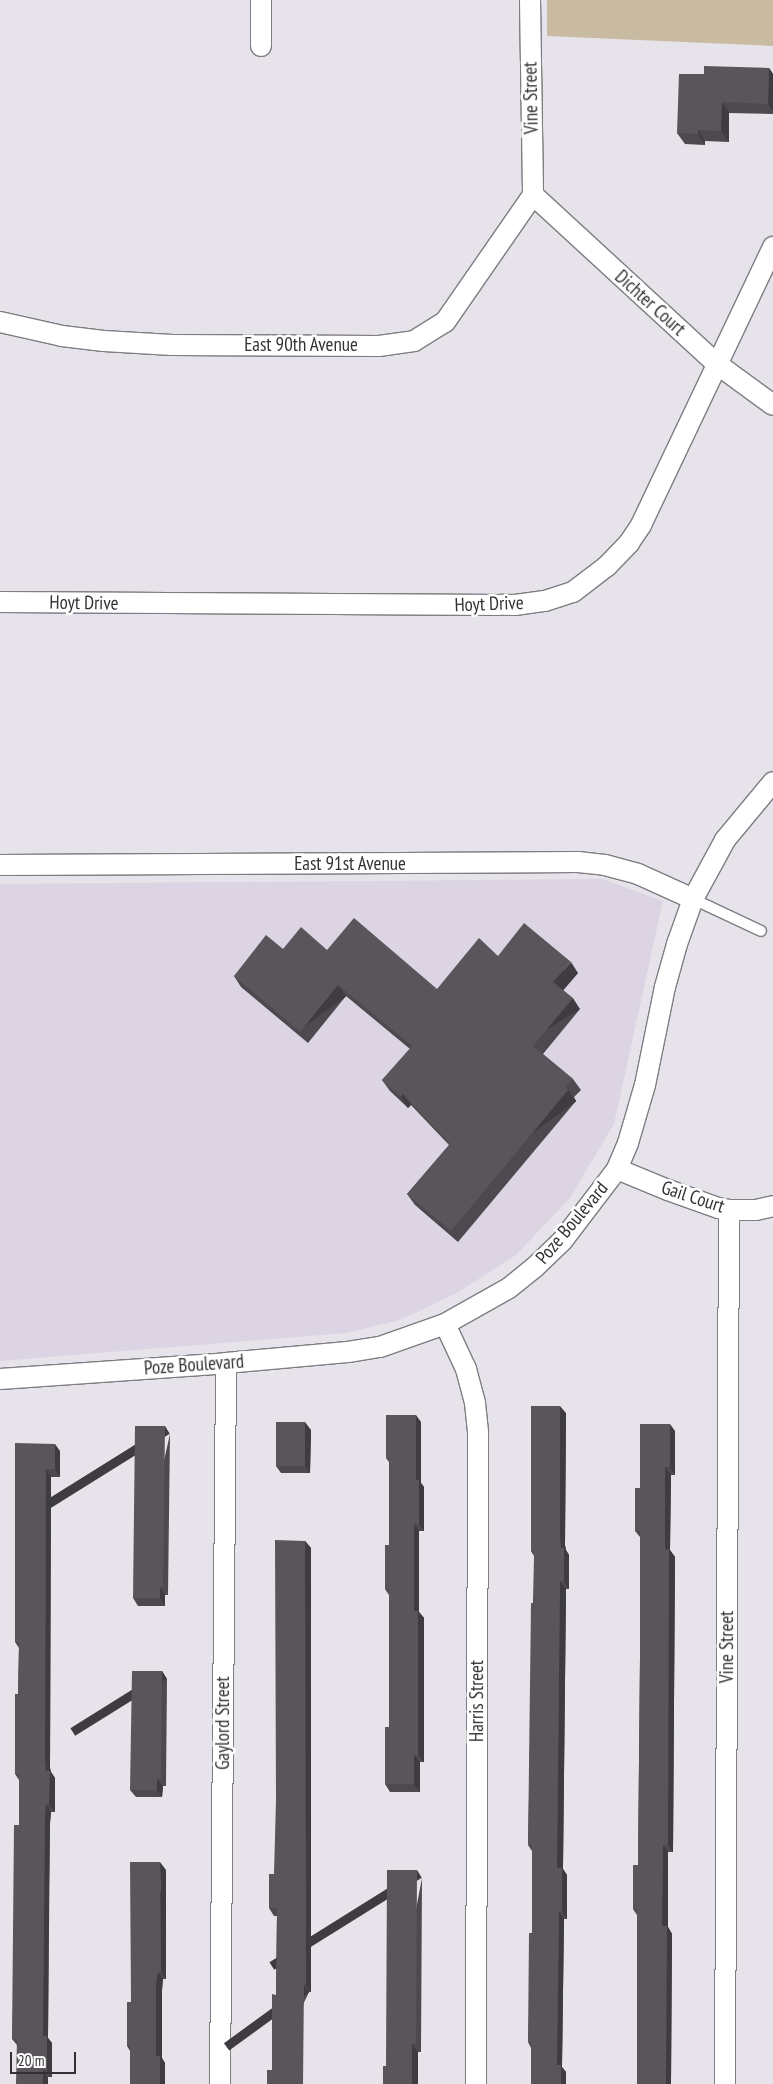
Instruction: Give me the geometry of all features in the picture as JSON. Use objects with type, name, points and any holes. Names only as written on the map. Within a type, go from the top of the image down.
[{"type":"street","points":[[261,0],[261,46]]},
{"type":"street","name":"Vine Street","points":[[530,0],[533,196]]},
{"type":"street","name":"East 90th Avenue","points":[[0,322],[62,336],[152,344],[379,346],[414,341],[431,333],[445,322],[533,196]]},
{"type":"street","name":"Dichter Court","points":[[533,196],[717,364],[773,405]]},
{"type":"street","name":"Hoyt Drive","points":[[0,602],[515,605],[544,601],[573,592],[607,566],[629,543],[641,525],[773,247]]},
{"type":"street","name":"Poze Boulevard","points":[[0,1379],[226,1363],[356,1351],[380,1346],[445,1324],[509,1288],[534,1268],[563,1240],[617,1169],[628,1143],[645,1085],[665,987],[677,944],[693,899],[725,840],[773,782]]},
{"type":"street","name":"East 91st Avenue","points":[[0,865],[578,862],[606,865],[638,874],[693,899]]},
{"type":"street","name":"Gail Court","points":[[617,1169],[668,1190],[730,1210],[756,1210],[773,1206]]},
{"type":"street","name":"Vine Street","points":[[725,2084],[730,1210]]},
{"type":"street","name":"Harris Street","points":[[445,1324],[466,1369],[474,1403],[478,1433],[476,2084]]},
{"type":"street","name":"Gaylord Street","points":[[220,2084],[226,1363]]},
{"type":"lane","points":[[693,899],[762,931]]},
{"type":"shaded area","points":[[547,0],[773,0],[773,46],[547,36]]},
{"type":"shaded area","points":[[602,879],[663,901],[614,1124],[570,1198],[516,1255],[457,1293],[400,1320],[346,1333],[0,1361],[0,884]]},
{"type":"building","points":[[704,66],[769,68],[768,104],[722,102],[721,131],[698,130],[698,134],[677,133],[679,74],[704,74]]},
{"type":"building","points":[[354,918],[437,989],[479,938],[498,956],[524,923],[571,962],[553,982],[573,998],[533,1046],[573,1079],[565,1087],[568,1090],[451,1231],[407,1194],[450,1144],[403,1094],[401,1097],[382,1080],[412,1046],[338,985],[300,1032],[234,976],[266,935],[283,949],[301,927],[327,950]]},
{"type":"building","points":[[531,1406],[560,1406],[560,1537],[561,1548],[564,1548],[564,1581],[560,1581],[557,1868],[562,1868],[562,1911],[559,1911],[557,2065],[561,2065],[561,2084],[531,2084],[531,2042],[528,2042],[529,1933],[532,1933],[532,1845],[528,1845],[531,1603],[534,1603],[534,1551],[531,1551]]},
{"type":"building","points":[[386,1415],[416,1415],[416,1480],[419,1480],[419,1524],[414,1524],[414,1611],[418,1611],[418,1755],[414,1755],[414,1784],[385,1784],[385,1727],[389,1727],[389,1589],[385,1589],[385,1545],[389,1545],[389,1458],[386,1458]]},
{"type":"building","points":[[276,1422],[305,1422],[305,1466],[276,1466]]},
{"type":"building","points":[[640,1424],[670,1424],[670,1467],[665,1467],[665,1549],[669,1550],[668,1845],[663,1845],[662,1926],[667,1926],[666,2084],[637,2084],[637,1909],[633,1909],[633,1865],[638,1865],[640,1531],[635,1531],[635,1488],[640,1488]]},
{"type":"building","points":[[135,1426],[165,1426],[163,1587],[160,1587],[160,1598],[133,1598]]},
{"type":"building","points":[[15,1443],[55,1444],[55,1469],[46,1469],[45,1760],[46,1771],[50,1771],[49,1804],[46,1804],[45,1816],[43,2036],[47,2036],[47,2070],[43,2070],[43,2084],[16,2084],[17,2039],[12,2039],[14,1825],[19,1825],[19,1774],[15,1774],[15,1694],[18,1694],[19,1642],[15,1642]]},
{"type":"building","points":[[275,1540],[305,1541],[306,1985],[304,1985],[303,2084],[267,2084],[267,2070],[272,2070],[272,1994],[276,1995],[277,1908],[269,1908],[269,1874],[274,1874],[276,1800]]},
{"type":"building","points":[[132,1671],[162,1671],[161,1779],[157,1779],[157,1790],[130,1790]]},
{"type":"building","points":[[130,1862],[160,1862],[161,1972],[158,1972],[156,1983],[156,2056],[160,2056],[160,2084],[130,2084],[130,2046],[127,2046],[127,2002],[131,2002]]},
{"type":"building","points":[[387,1870],[417,1870],[416,2044],[412,2044],[412,2084],[383,2084],[383,2066],[386,2066]]}]
